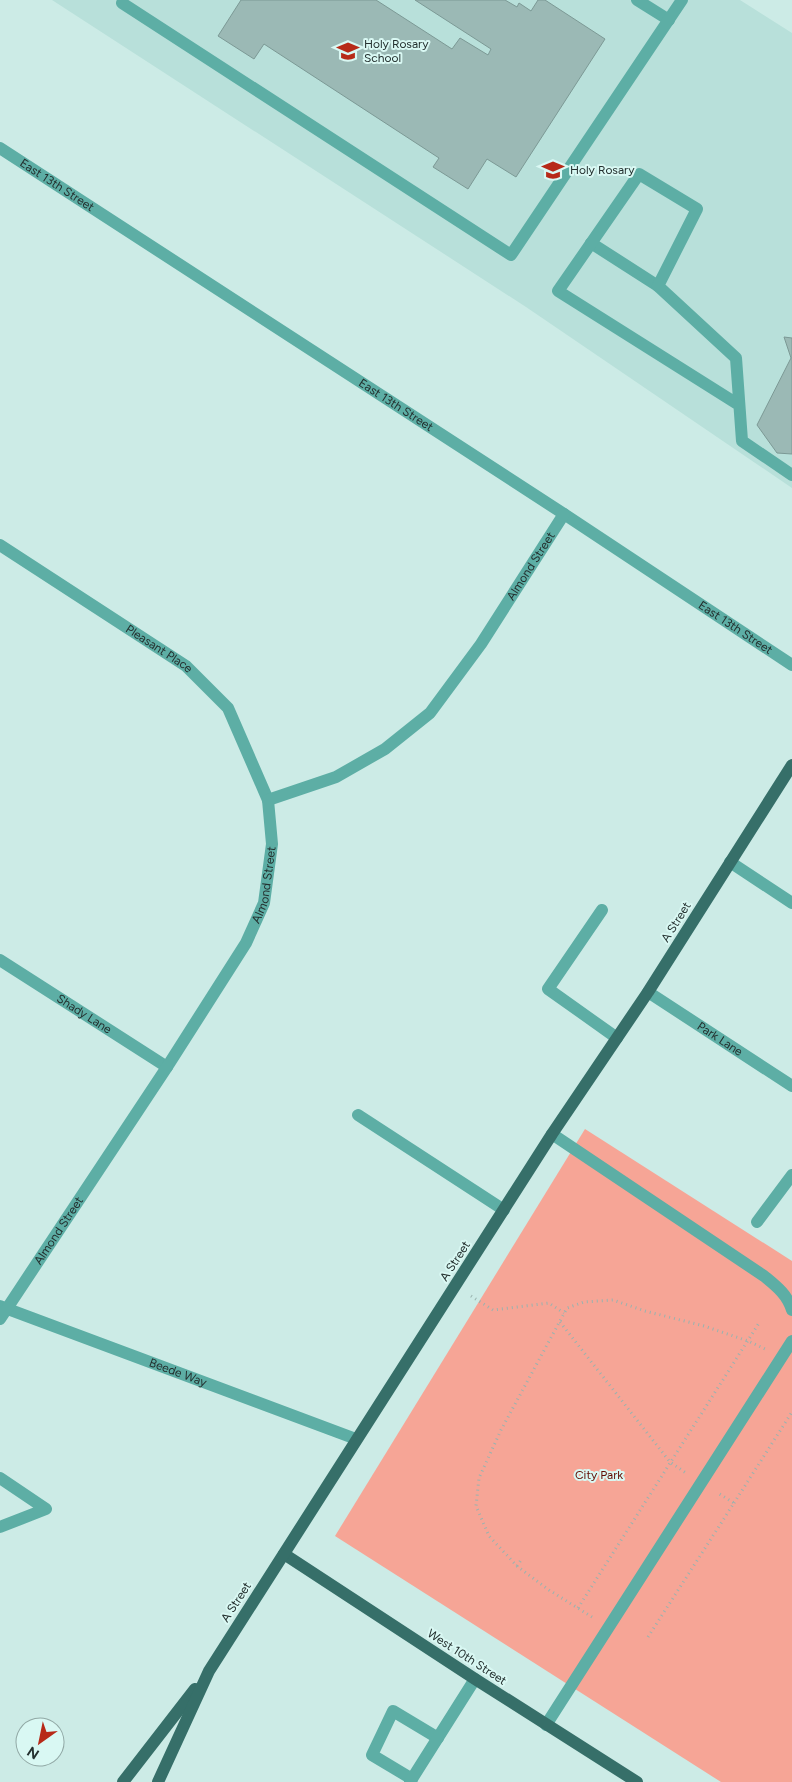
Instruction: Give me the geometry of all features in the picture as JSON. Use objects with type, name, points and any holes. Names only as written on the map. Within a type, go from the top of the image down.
[{"type":"main road","name":"A Street","points":[[158,1782],[209,1671],[552,1134],[648,992],[792,765]]},
{"type":"main road","name":"West 10th Street","points":[[284,1554],[629,1780]]},
{"type":"main road","points":[[123,1782],[209,1671]]},
{"type":"street","points":[[637,0],[669,20]]},
{"type":"street","points":[[122,3],[511,255],[682,0]]},
{"type":"street","name":"East 13th Street","points":[[0,148],[564,514],[792,665]]},
{"type":"street","points":[[658,286],[697,209],[639,174],[558,291],[739,405]]},
{"type":"street","points":[[591,243],[658,286],[736,358],[742,442],[792,475]]},
{"type":"street","name":"Almond Street","points":[[2,1311],[167,1067],[246,943],[264,903],[272,844],[268,800],[336,777],[385,749],[430,713],[481,644],[564,514]]},
{"type":"street","name":"Pleasant Place","points":[[0,545],[186,666],[228,708],[268,800]]},
{"type":"street","points":[[730,862],[792,903]]},
{"type":"street","points":[[602,910],[548,989],[617,1038]]},
{"type":"street","name":"Shady Lane","points":[[0,960],[167,1067]]},
{"type":"street","name":"Park Lane","points":[[648,992],[792,1086]]},
{"type":"street","points":[[358,1115],[504,1210]]},
{"type":"street","points":[[552,1134],[764,1276],[781,1290],[790,1303],[792,1310]]},
{"type":"street","points":[[757,1222],[792,1175]]},
{"type":"street","name":"Beede Way","points":[[2,1311],[356,1439]]},
{"type":"street","points":[[546,1725],[792,1342]]},
{"type":"street","points":[[0,1478],[46,1509],[0,1527]]},
{"type":"street","points":[[438,1738],[393,1711],[372,1755],[411,1780],[438,1738],[475,1679]]},
{"type":"path","points":[[455,1286],[493,1310],[549,1303],[564,1314]]},
{"type":"path","points":[[609,1628],[549,1590],[517,1566],[489,1536],[476,1506],[479,1478],[501,1430],[567,1308],[584,1302],[612,1300],[704,1326],[748,1341],[783,1357]]},
{"type":"path","points":[[560,1322],[670,1462],[734,1503]]},
{"type":"path","points":[[578,1608],[759,1323]]},
{"type":"path","points":[[648,1637],[792,1412]]},
{"type":"path","points":[[517,1566],[521,1560]]},
{"type":"shaded area","name":"Holy Rosary","points":[[52,0],[740,0],[792,33],[792,488],[526,307]]},
{"type":"green space","name":"City Park","points":[[585,1129],[792,1261],[792,1782],[721,1782],[335,1536]]},
{"type":"building","name":"Holy Rosary School","points":[[241,0],[376,0],[452,49],[460,38],[488,55],[491,49],[415,0],[505,0],[517,7],[519,3],[531,11],[538,0],[545,0],[605,39],[516,177],[487,159],[468,189],[433,167],[439,158],[264,44],[254,59],[218,36]]},
{"type":"building","points":[[784,337],[792,338],[792,454],[777,453],[757,425],[791,358]]},
{"type":"place","name":"Holy Rosary School","points":[[348,51]]},
{"type":"place","name":"Holy Rosary","points":[[553,170]]}]
